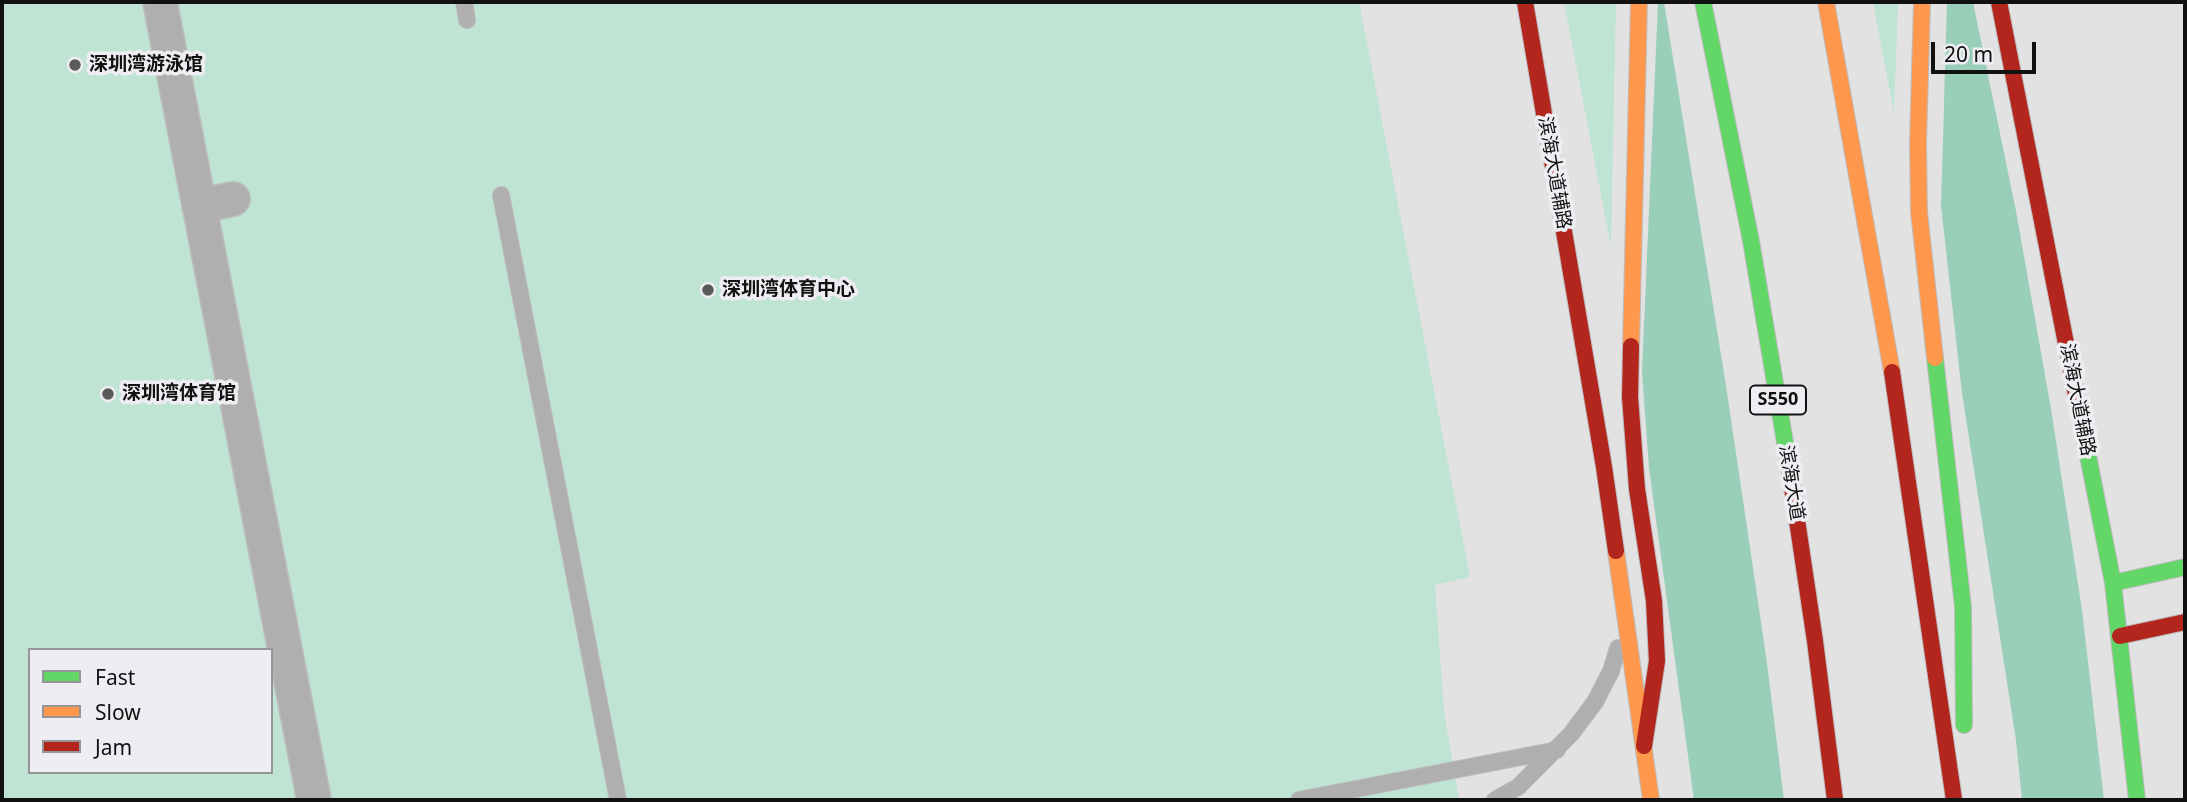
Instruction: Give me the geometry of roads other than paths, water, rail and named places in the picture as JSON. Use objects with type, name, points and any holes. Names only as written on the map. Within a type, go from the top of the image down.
[{"type":"main road","name":"滨海大道辅路","points":[[1525,2],[1604,467],[1651,800]]},
{"type":"main road","points":[[1639,2],[1630,397],[1637,489],[1654,601],[1657,661],[1644,746]]},
{"type":"main road","name":"滨海大道","points":[[1703,2],[1751,241],[1784,434],[1815,641],[1835,800]]},
{"type":"main road","points":[[1826,2],[1900,427],[1954,800]]},
{"type":"main road","points":[[1922,2],[1919,212],[1963,607],[1964,800]]},
{"type":"main road","name":"滨海大道辅路","points":[[1999,2],[2113,583],[2137,800]]},
{"type":"main road","points":[[2113,583],[2185,567]]},
{"type":"main road","points":[[2120,636],[2185,622]]},
{"type":"street","points":[[160,2],[314,800]]},
{"type":"street","points":[[199,206],[233,199]]},
{"type":"lane","points":[[464,2],[467,20]]},
{"type":"lane","points":[[501,195],[618,800]]},
{"type":"lane","points":[[1495,800],[1518,787],[1557,750],[1595,702],[1611,671],[1626,622]]},
{"type":"lane","points":[[1299,800],[1557,750]]},
{"type":"place","name":"深圳湾游泳馆","points":[[75,65]]},
{"type":"place","name":"深圳湾体育中心","points":[[708,290]]},
{"type":"place","name":"深圳湾体育馆","points":[[108,394]]}]
